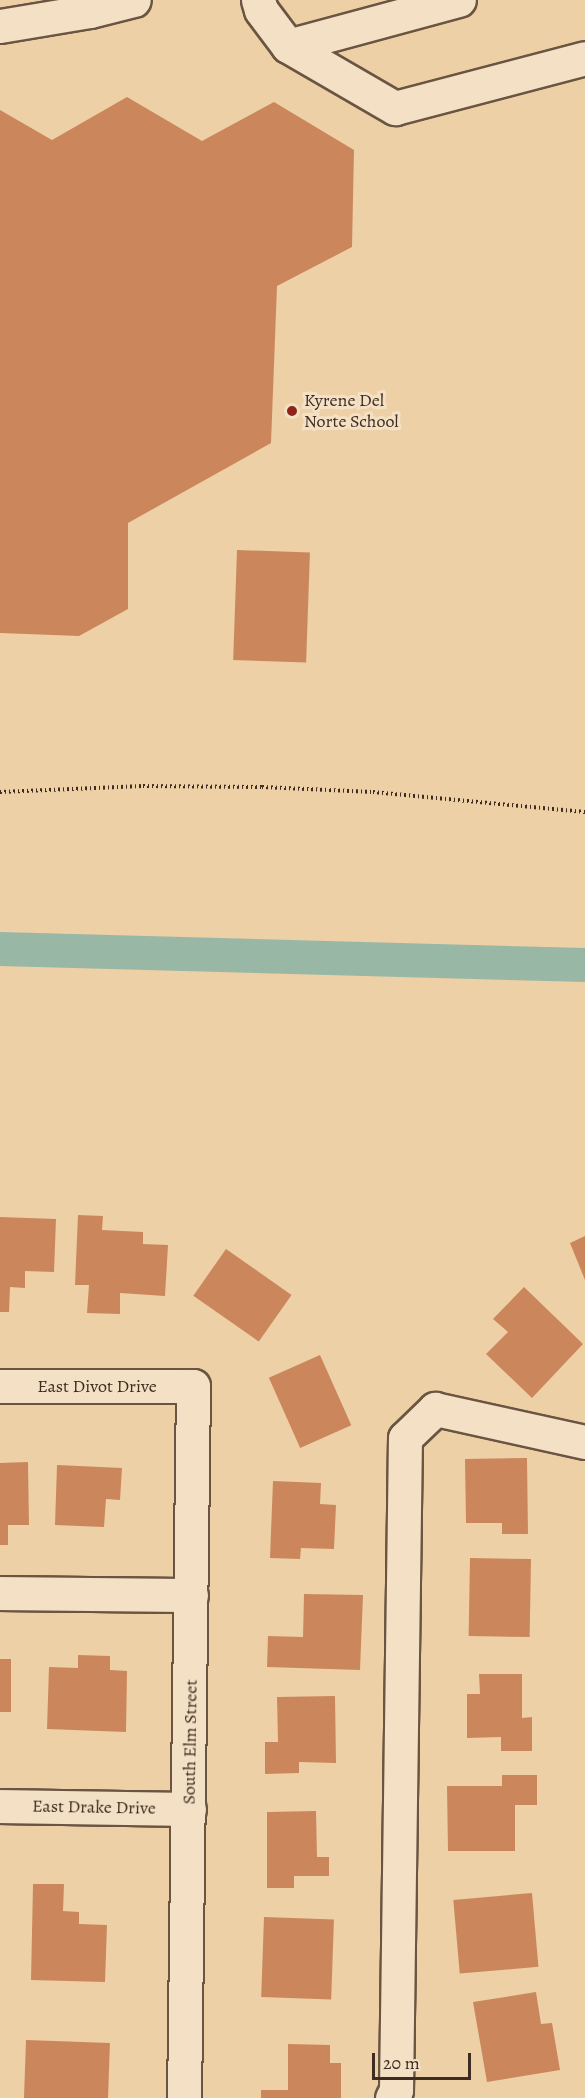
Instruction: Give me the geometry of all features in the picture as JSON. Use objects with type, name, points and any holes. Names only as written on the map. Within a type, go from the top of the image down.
[{"type":"street","points":[[0,26],[90,11],[134,0]]},
{"type":"street","points":[[258,0],[261,10],[288,46],[395,108],[585,58]]},
{"type":"street","points":[[288,46],[459,0]]},
{"type":"street","name":"East Divot Drive","points":[[0,1386],[193,1386]]},
{"type":"street","name":"South Elm Street","points":[[184,2098],[193,1386]]},
{"type":"street","points":[[392,2098],[396,2091],[405,1438],[435,1409],[585,1442]]},
{"type":"street","points":[[0,1593],[191,1595]]},
{"type":"street","name":"East Drake Drive","points":[[0,1806],[189,1809]]},
{"type":"path","points":[[0,792],[143,786],[262,787],[373,792],[585,812]]},
{"type":"building","points":[[127,97],[202,141],[274,102],[354,150],[352,247],[277,286],[271,443],[128,523],[128,609],[79,636],[0,633],[0,110],[52,140]]},
{"type":"building","points":[[237,550],[310,553],[306,662],[233,660]]},
{"type":"building","points":[[78,1215],[103,1216],[102,1230],[143,1232],[143,1244],[168,1245],[165,1296],[120,1293],[120,1314],[87,1313],[89,1285],[75,1285]]},
{"type":"building","points":[[0,1217],[56,1219],[54,1272],[25,1271],[25,1288],[10,1287],[9,1312],[0,1312]]},
{"type":"building","points":[[585,1236],[585,1280],[570,1243]]},
{"type":"building","points":[[226,1249],[292,1295],[259,1342],[193,1296]]},
{"type":"building","points":[[524,1287],[583,1344],[532,1398],[486,1354],[508,1332],[493,1319]]},
{"type":"building","points":[[320,1355],[351,1425],[300,1448],[269,1378]]},
{"type":"building","points":[[527,1458],[528,1534],[502,1534],[502,1523],[466,1523],[465,1459]]},
{"type":"building","points":[[28,1462],[29,1525],[8,1525],[8,1545],[0,1545],[0,1463]]},
{"type":"building","points":[[57,1465],[122,1468],[120,1500],[106,1499],[104,1527],[55,1525]]},
{"type":"building","points":[[273,1481],[321,1483],[320,1504],[336,1505],[334,1549],[301,1548],[300,1559],[270,1558]]},
{"type":"building","points":[[470,1558],[531,1559],[530,1637],[469,1636]]},
{"type":"building","points":[[304,1594],[363,1595],[360,1670],[267,1667],[268,1636],[303,1637]]},
{"type":"building","points":[[78,1655],[110,1656],[110,1670],[127,1671],[126,1732],[47,1729],[49,1667],[78,1668]]},
{"type":"building","points":[[0,1659],[11,1659],[11,1712],[0,1712]]},
{"type":"building","points":[[479,1674],[522,1674],[522,1718],[532,1717],[532,1751],[501,1751],[501,1737],[467,1738],[467,1694],[480,1694]]},
{"type":"building","points":[[335,1696],[336,1763],[299,1762],[299,1773],[265,1774],[265,1742],[278,1742],[277,1697]]},
{"type":"building","points":[[502,1775],[537,1775],[537,1805],[515,1805],[515,1851],[448,1851],[447,1786],[502,1786]]},
{"type":"building","points":[[316,1811],[317,1857],[329,1857],[329,1876],[294,1876],[294,1888],[267,1888],[267,1812]]},
{"type":"building","points":[[33,1884],[64,1884],[63,1911],[79,1912],[79,1924],[107,1925],[105,1982],[31,1980]]},
{"type":"building","points":[[532,1893],[538,1967],[460,1974],[453,1900]]},
{"type":"building","points":[[264,1917],[334,1919],[331,1999],[261,1997]]},
{"type":"building","points":[[536,1992],[541,2024],[552,2023],[560,2070],[487,2082],[473,2002]]},
{"type":"building","points":[[26,2040],[110,2043],[108,2098],[24,2098]]},
{"type":"building","points":[[288,2044],[330,2045],[330,2063],[341,2063],[341,2098],[261,2098],[261,2090],[288,2090]]},
{"type":"waterway","points":[[0,949],[585,965]]},
{"type":"place","name":"Kyrene Del Norte School","points":[[292,411]]}]
